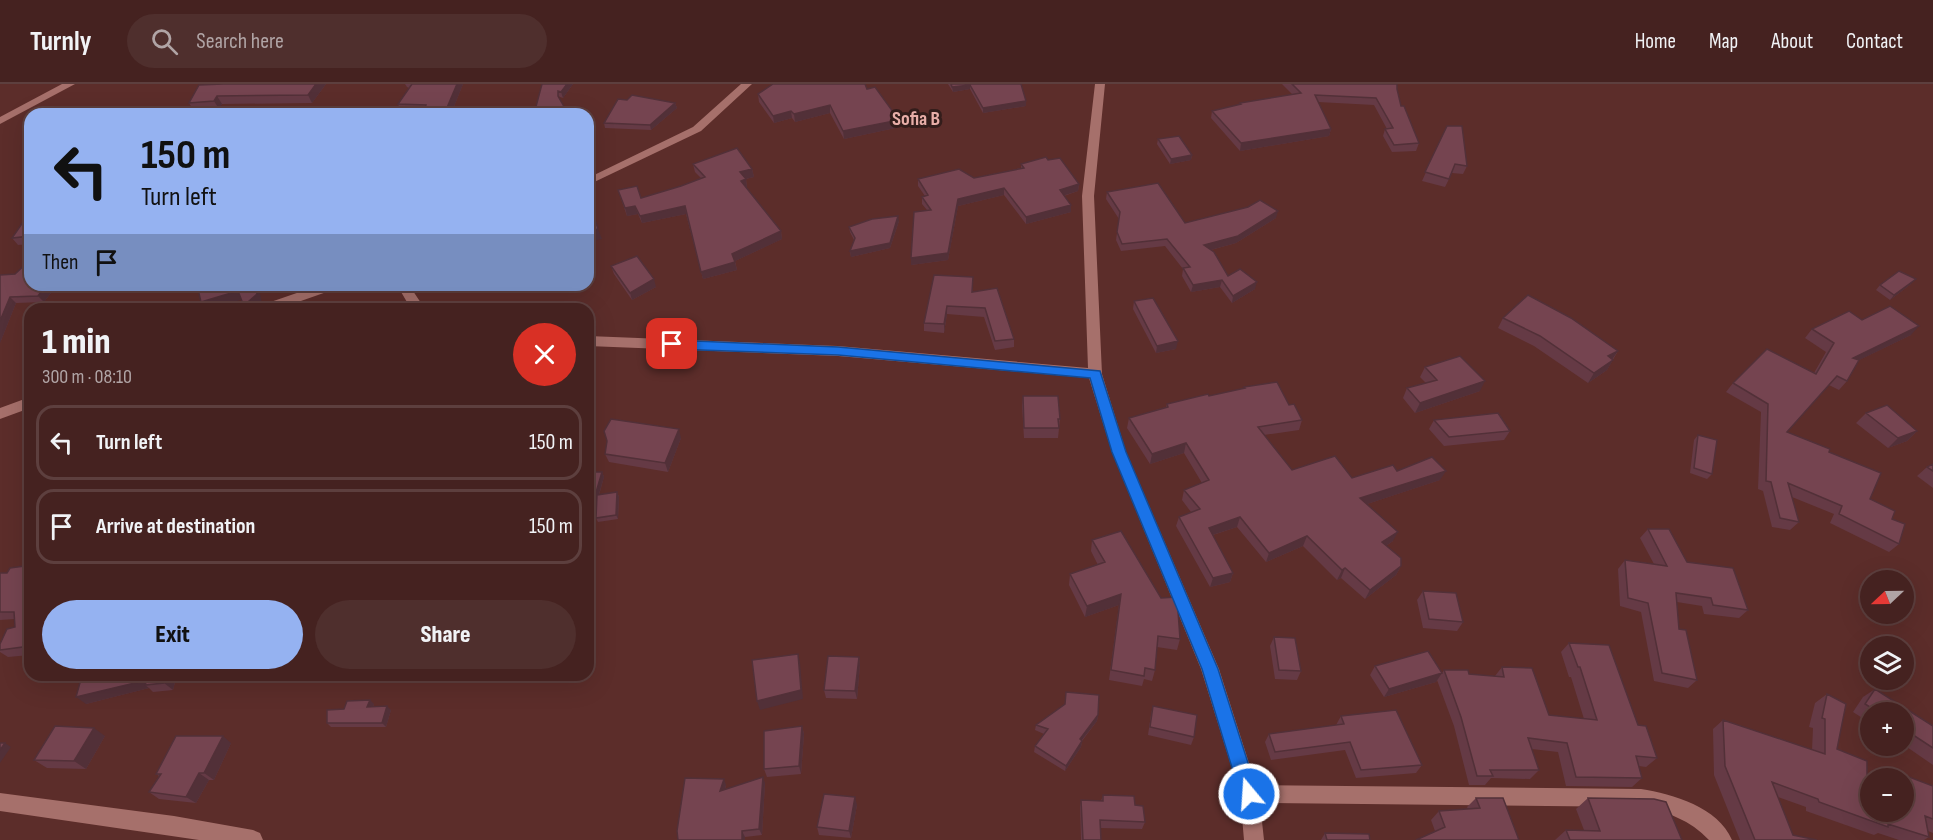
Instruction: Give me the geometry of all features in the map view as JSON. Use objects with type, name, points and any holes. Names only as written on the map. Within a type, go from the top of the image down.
[{"type":"street","points":[[25,108],[70,84]]},
{"type":"street","points":[[594,179],[697,129],[747,84]]},
{"type":"street","points":[[1100,84],[1088,196],[1095,374],[1119,452],[1210,669],[1249,794],[1254,840]]},
{"type":"street","points":[[0,121],[24,108]]},
{"type":"street","points":[[281,303],[316,291]]},
{"type":"street","points":[[594,341],[838,351],[1095,374]]},
{"type":"street","points":[[0,414],[24,404]]},
{"type":"street","points":[[1249,794],[1641,798],[1666,802],[1700,817],[1722,840]]},
{"type":"street","points":[[0,802],[174,826],[253,840]]},
{"type":"building","points":[[316,84],[308,95],[217,96],[214,101],[189,103],[199,85]]},
{"type":"building","points":[[412,84],[457,84],[447,108],[398,104]]},
{"type":"building","points":[[542,84],[567,84],[561,92],[558,91],[558,96],[565,108],[536,108]]},
{"type":"building","points":[[773,84],[865,84],[867,89],[875,87],[899,120],[843,131],[830,105],[794,114],[791,111],[773,116],[758,94]]},
{"type":"building","points":[[951,84],[1021,84],[1026,101],[983,108],[970,85],[952,87]]},
{"type":"building","points":[[1292,84],[1397,84],[1401,106],[1404,106],[1419,143],[1394,145],[1385,129],[1393,128],[1376,98],[1315,95],[1331,129],[1241,143],[1212,111],[1240,103],[1301,93]]},
{"type":"building","points":[[632,95],[675,103],[650,125],[604,123],[618,99],[627,100]]},
{"type":"building","points":[[1447,126],[1462,126],[1467,166],[1455,164],[1449,179],[1425,172]]},
{"type":"building","points":[[1179,136],[1192,155],[1171,159],[1158,139]]},
{"type":"building","points":[[737,148],[752,169],[740,172],[746,179],[741,181],[781,231],[732,254],[735,262],[701,272],[685,206],[640,216],[635,206],[625,208],[618,190],[637,186],[641,198],[681,186],[705,177],[693,164]]},
{"type":"building","points":[[1046,157],[1048,160],[1060,158],[1079,184],[1060,190],[1071,205],[1026,217],[1004,188],[958,199],[948,253],[911,258],[914,212],[931,210],[922,197],[928,195],[918,179],[959,169],[974,178],[1024,168],[1021,164]]},
{"type":"building","points":[[1158,183],[1185,223],[1248,207],[1260,200],[1278,211],[1238,236],[1204,245],[1214,252],[1228,276],[1240,269],[1257,282],[1233,296],[1222,280],[1193,285],[1183,268],[1190,267],[1167,239],[1122,244],[1117,232],[1120,212],[1107,192]]},
{"type":"building","points":[[594,216],[598,229],[594,230]]},
{"type":"building","points":[[898,216],[890,243],[850,251],[855,238],[849,227],[872,219]]},
{"type":"building","points":[[24,221],[24,237],[12,238]]},
{"type":"building","points":[[637,256],[654,279],[630,293],[611,266]]},
{"type":"building","points":[[24,266],[24,291],[42,291],[38,296],[10,297],[0,321],[0,275],[15,274]]},
{"type":"building","points":[[1899,271],[1916,279],[1894,295],[1880,285]]},
{"type":"building","points":[[934,275],[973,277],[972,292],[997,288],[1014,339],[995,341],[985,308],[947,306],[944,324],[924,323]]},
{"type":"building","points":[[198,291],[238,291],[201,302]]},
{"type":"building","points":[[238,291],[256,291],[257,294],[249,301],[259,303],[243,303]]},
{"type":"building","points":[[1528,295],[1571,318],[1618,351],[1608,356],[1613,360],[1594,373],[1540,336],[1503,318]]},
{"type":"building","points":[[1153,298],[1178,341],[1157,346],[1134,301]]},
{"type":"building","points":[[1890,306],[1919,326],[1853,358],[1859,360],[1847,381],[1837,376],[1787,432],[1881,473],[1870,499],[1895,511],[1892,519],[1905,524],[1899,544],[1839,514],[1842,506],[1788,483],[1799,522],[1780,518],[1771,482],[1766,481],[1768,404],[1733,383],[1767,349],[1816,374],[1834,343],[1812,329],[1849,311],[1862,320]]},
{"type":"building","points":[[1460,356],[1485,381],[1420,403],[1407,388],[1437,380],[1425,367]]},
{"type":"building","points":[[1277,382],[1289,405],[1294,404],[1302,420],[1258,427],[1292,470],[1335,456],[1352,478],[1393,465],[1397,471],[1432,457],[1446,471],[1360,498],[1398,532],[1382,542],[1401,558],[1401,566],[1370,590],[1345,568],[1342,570],[1307,536],[1269,553],[1240,517],[1209,528],[1233,573],[1213,578],[1179,517],[1200,509],[1184,490],[1209,480],[1186,443],[1152,454],[1129,418],[1168,407],[1167,404],[1208,394],[1209,396]]},
{"type":"building","points":[[1023,396],[1058,396],[1059,428],[1024,428]]},
{"type":"building","points":[[1887,405],[1917,431],[1898,438],[1866,413]]},
{"type":"building","points":[[1498,413],[1510,431],[1449,437],[1434,420]]},
{"type":"building","points":[[611,419],[679,429],[665,463],[605,454],[607,441],[604,431]]},
{"type":"building","points":[[1698,435],[1717,440],[1712,474],[1694,468]]},
{"type":"building","points":[[594,472],[602,472],[594,499]]},
{"type":"building","points":[[617,492],[616,515],[596,518],[597,495]]},
{"type":"building","points":[[1648,529],[1669,529],[1687,562],[1733,568],[1748,610],[1713,605],[1711,598],[1676,593],[1679,629],[1686,630],[1697,680],[1662,673],[1648,603],[1628,598],[1625,560],[1667,566]]},
{"type":"building","points":[[1121,531],[1161,598],[1177,597],[1180,639],[1158,636],[1155,670],[1145,668],[1144,676],[1111,670],[1121,594],[1087,606],[1070,574],[1105,562],[1092,540]]},
{"type":"building","points":[[24,566],[24,647],[0,650],[0,644],[7,629],[15,627],[14,612],[0,612],[0,573],[7,573],[10,568]]},
{"type":"building","points":[[1423,591],[1456,593],[1463,622],[1429,619]]},
{"type":"building","points":[[1274,637],[1295,638],[1301,671],[1279,670]]},
{"type":"building","points":[[1569,643],[1609,645],[1638,725],[1646,726],[1657,758],[1636,756],[1642,778],[1576,777],[1567,743],[1528,738],[1539,770],[1490,770],[1493,776],[1477,776],[1461,717],[1444,670],[1468,670],[1469,674],[1504,677],[1502,667],[1532,668],[1549,715],[1597,720],[1580,667],[1578,667]]},
{"type":"building","points":[[1428,651],[1442,673],[1389,689],[1375,666]]},
{"type":"building","points":[[798,654],[801,690],[757,701],[752,660]]},
{"type":"building","points":[[828,656],[859,657],[855,691],[824,690]]},
{"type":"building","points":[[80,681],[143,681],[76,697]]},
{"type":"building","points":[[147,681],[165,681],[164,683],[145,685]]},
{"type":"building","points":[[1877,690],[1895,702],[1866,702]]},
{"type":"building","points":[[1066,692],[1099,695],[1098,715],[1080,739],[1082,741],[1066,766],[1035,746],[1048,729],[1036,725],[1065,704]]},
{"type":"building","points":[[1827,694],[1846,704],[1837,749],[1867,761],[1867,768],[1860,768],[1860,817],[1772,782],[1793,835],[1817,840],[1755,840],[1725,766],[1723,720],[1825,754],[1825,719],[1822,718]]},
{"type":"building","points":[[370,700],[367,707],[387,706],[382,723],[327,723],[327,710],[344,709],[347,701]]},
{"type":"building","points":[[1153,706],[1197,715],[1194,737],[1150,727]]},
{"type":"building","points":[[1396,710],[1422,765],[1361,770],[1350,742],[1275,752],[1269,734],[1344,724],[1341,716]]},
{"type":"building","points":[[1914,714],[1933,726],[1933,748],[1914,736]]},
{"type":"building","points":[[55,726],[94,728],[74,761],[34,760]]},
{"type":"building","points":[[802,726],[799,766],[764,769],[764,731]]},
{"type":"building","points":[[176,736],[223,736],[204,773],[199,773],[186,797],[149,792],[161,774],[156,774]]},
{"type":"building","points":[[763,777],[759,829],[742,831],[742,840],[678,840],[677,831],[685,778],[724,779],[720,791]]},
{"type":"building","points":[[1914,779],[1933,786],[1933,819],[1925,816],[1929,837],[1888,824],[1888,827],[1874,822],[1914,822]]},
{"type":"building","points":[[824,794],[855,797],[849,831],[817,827]]},
{"type":"building","points":[[1103,795],[1134,796],[1135,805],[1143,806],[1145,822],[1100,820],[1101,840],[1083,840],[1081,800],[1103,801]]},
{"type":"building","points":[[1476,798],[1503,798],[1519,840],[1416,840],[1445,827],[1439,811],[1480,808]]},
{"type":"building","points":[[1588,798],[1654,799],[1666,802],[1682,840],[1570,840],[1566,830],[1600,831]]},
{"type":"building","points":[[1325,833],[1369,834],[1370,840],[1327,840]]},
{"type":"district","name":"Sofia B","points":[[916,118]]},
{"type":"route","points":[[672,344],[838,351],[1095,374],[1119,452],[1210,669],[1249,794]]}]
